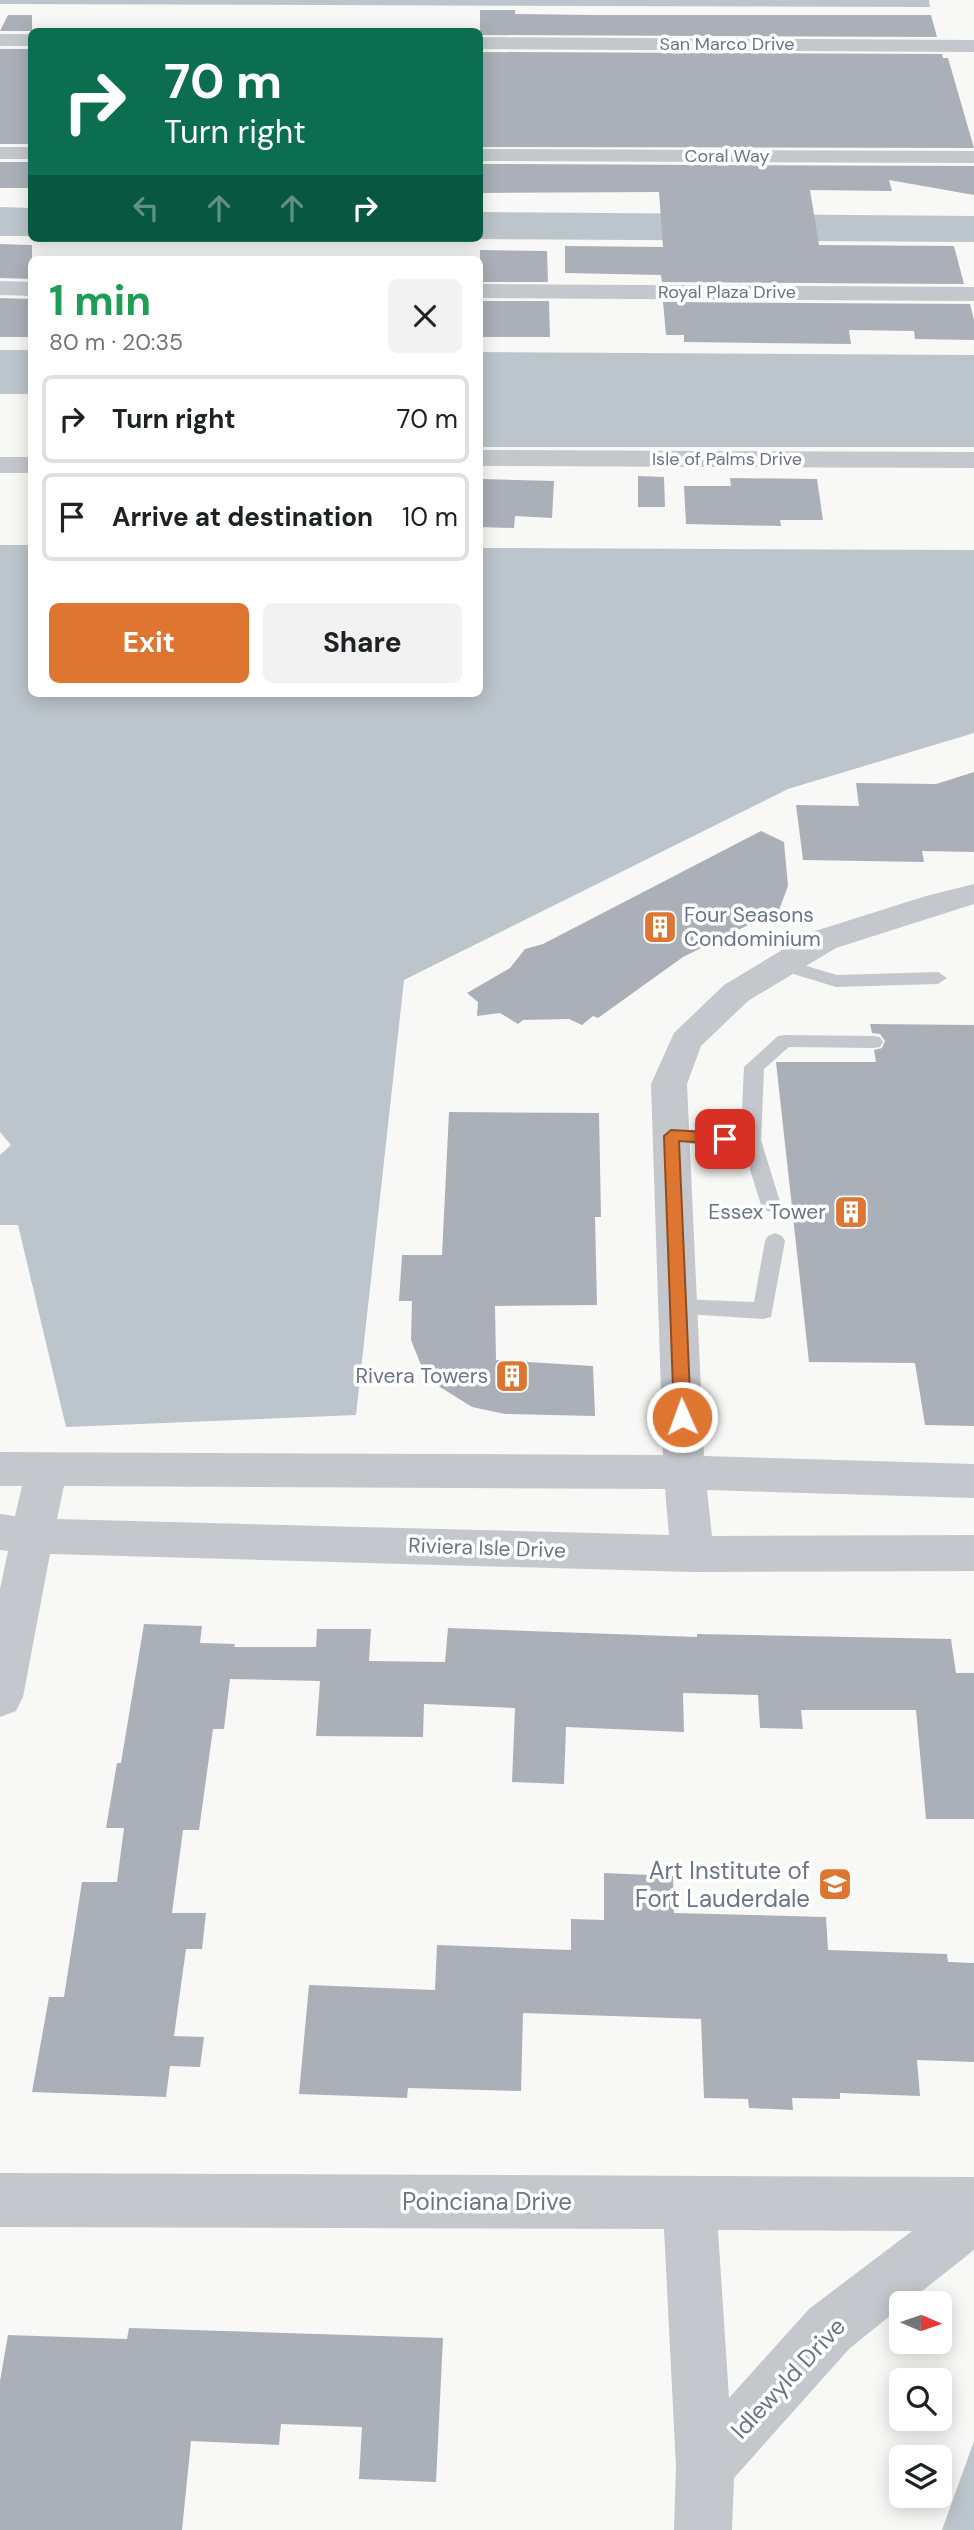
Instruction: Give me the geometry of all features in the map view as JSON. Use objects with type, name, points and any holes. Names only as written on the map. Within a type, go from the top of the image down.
[{"type":"street","points":[[0,40],[28,40]]},
{"type":"street","name":"San Marco Drive","points":[[483,43],[974,46]]},
{"type":"street","points":[[0,153],[28,153]]},
{"type":"street","name":"Coral Way","points":[[483,155],[974,157]]},
{"type":"street","points":[[0,288],[28,289]]},
{"type":"street","name":"Royal Plaza Drive","points":[[483,291],[974,293]]},
{"type":"street","name":"Isle of Palms Drive","points":[[483,458],[974,460]]},
{"type":"street","points":[[0,465],[28,464]]},
{"type":"street","points":[[692,1554],[684,1472],[669,1084],[686,1041],[736,993],[824,940],[938,902],[974,894]]},
{"type":"street","points":[[0,1469],[684,1472],[974,1481]]},
{"type":"street","points":[[0,1697],[16,1534],[46,1470]]},
{"type":"street","name":"Riviera Isle Drive","points":[[16,1534],[692,1554],[974,1553]]},
{"type":"street","name":"Poinciana Drive","points":[[0,2200],[974,2204]]},
{"type":"street","name":"Idlewyld Drive","points":[[689,2201],[705,2468],[703,2530]]},
{"type":"street","name":"Idlewyld Drive","points":[[705,2468],[829,2329],[974,2216]]},
{"type":"lane","points":[[783,965],[836,981],[938,978]]},
{"type":"lane","points":[[771,1205],[751,1140],[754,1067],[785,1041],[873,1042]]},
{"type":"lane","points":[[671,1136],[751,1140]]},
{"type":"lane","points":[[678,1307],[763,1311],[775,1241]]},
{"type":"shaded area","points":[[0,0],[929,0],[930,7],[0,4]]},
{"type":"shaded area","points":[[0,207],[28,208],[28,236],[0,236]]},
{"type":"shaded area","points":[[483,212],[974,216],[974,242],[483,239]]},
{"type":"shaded area","points":[[0,350],[28,350],[28,394],[0,394]]},
{"type":"shaded area","points":[[483,352],[974,355],[974,447],[483,447]]},
{"type":"shaded area","points":[[0,545],[28,545],[28,697],[483,697],[483,548],[974,550],[974,733],[788,789],[404,980],[356,1415],[66,1427],[18,1225],[0,1225],[0,1155],[11,1145],[0,1132]]},
{"type":"shaded area","points":[[974,2441],[974,2530],[942,2530]]},
{"type":"building","points":[[480,10],[515,10],[515,14],[594,15],[931,15],[937,37],[483,35],[483,28],[480,28]]},
{"type":"building","points":[[8,15],[32,15],[32,28],[28,28],[28,31],[0,31]]},
{"type":"building","points":[[0,49],[28,49],[28,144],[0,144]]},
{"type":"building","points":[[483,52],[942,54],[943,58],[948,58],[974,148],[483,147]]},
{"type":"building","points":[[0,162],[28,162],[28,188],[0,188]]},
{"type":"building","points":[[483,164],[974,166],[974,195],[889,180],[892,191],[810,190],[819,245],[954,246],[964,284],[662,282],[661,275],[565,273],[565,246],[663,247],[659,192],[483,193]]},
{"type":"building","points":[[0,244],[32,245],[32,256],[28,256],[28,279],[0,278]]},
{"type":"building","points":[[480,250],[547,251],[548,282],[483,282],[483,256],[480,256]]},
{"type":"building","points":[[0,298],[28,299],[28,337],[0,337]]},
{"type":"building","points":[[483,301],[549,301],[550,337],[483,337]]},
{"type":"building","points":[[663,302],[970,304],[974,320],[974,340],[915,339],[914,331],[849,330],[851,344],[684,342],[684,335],[666,335]]},
{"type":"building","points":[[638,476],[664,477],[665,507],[638,507]]},
{"type":"building","points":[[730,478],[817,479],[823,520],[780,520],[781,526],[686,524],[684,486],[731,486]]},
{"type":"building","points":[[483,479],[554,481],[552,518],[515,516],[514,528],[483,527]]},
{"type":"building","points":[[974,772],[974,852],[922,851],[924,862],[803,860],[796,805],[859,806],[856,783],[936,784]]},
{"type":"building","name":"Four Seasons Condominium","points":[[761,831],[784,842],[788,886],[779,910],[683,957],[598,1018],[593,1016],[582,1025],[569,1019],[523,1020],[518,1024],[500,1013],[477,1016],[478,1002],[467,993],[510,968],[525,949],[543,944]]},
{"type":"building","points":[[870,1024],[974,1025],[974,1426],[925,1425],[915,1363],[809,1362],[776,1062],[876,1062],[874,1050],[882,1048],[885,1041],[880,1034],[872,1033]]},
{"type":"building","points":[[449,1112],[599,1113],[601,1217],[595,1217],[597,1305],[495,1306],[496,1360],[593,1366],[595,1416],[505,1414],[472,1407],[440,1387],[421,1365],[411,1340],[412,1301],[399,1301],[402,1255],[442,1255]]},
{"type":"building","points":[[144,1624],[202,1626],[200,1643],[235,1644],[234,1647],[316,1647],[317,1629],[371,1629],[369,1661],[445,1662],[448,1628],[697,1637],[697,1634],[951,1639],[956,1673],[974,1673],[974,1819],[926,1819],[916,1710],[801,1710],[803,1729],[760,1728],[758,1695],[683,1693],[684,1732],[566,1727],[564,1784],[512,1782],[515,1708],[424,1704],[423,1737],[316,1736],[320,1681],[230,1679],[224,1729],[213,1729],[199,1830],[183,1830],[172,1913],[206,1913],[202,1949],[186,1949],[174,2036],[204,2037],[200,2067],[170,2066],[166,2097],[32,2092],[49,1997],[64,1997],[82,1882],[117,1882],[124,1828],[106,1828],[117,1763],[121,1763]]},
{"type":"building","points":[[604,1873],[673,1876],[674,1913],[826,1917],[828,1950],[947,1954],[948,1962],[974,1963],[974,2062],[917,2060],[920,2096],[840,2093],[840,2099],[792,2098],[793,2110],[749,2108],[748,2099],[704,2098],[701,2019],[523,2013],[521,2091],[408,2088],[407,2098],[299,2094],[309,1985],[435,1990],[437,1945],[571,1950],[571,1919],[604,1920]]},
{"type":"building","points":[[129,2328],[443,2338],[436,2482],[359,2479],[362,2427],[281,2424],[279,2445],[191,2441],[182,2530],[0,2530],[0,2381],[8,2335],[127,2339]]},
{"type":"place","name":"Four Seasons Condominium","points":[[660,927]]},
{"type":"place","name":"Essex Tower","points":[[851,1212]]},
{"type":"place","name":"Rivera Towers","points":[[512,1376]]},
{"type":"place","name":"Art Institute of Fort Lauderdale","points":[[835,1884]]},
{"type":"route","points":[[682,1417],[671,1136],[725,1139]]}]
